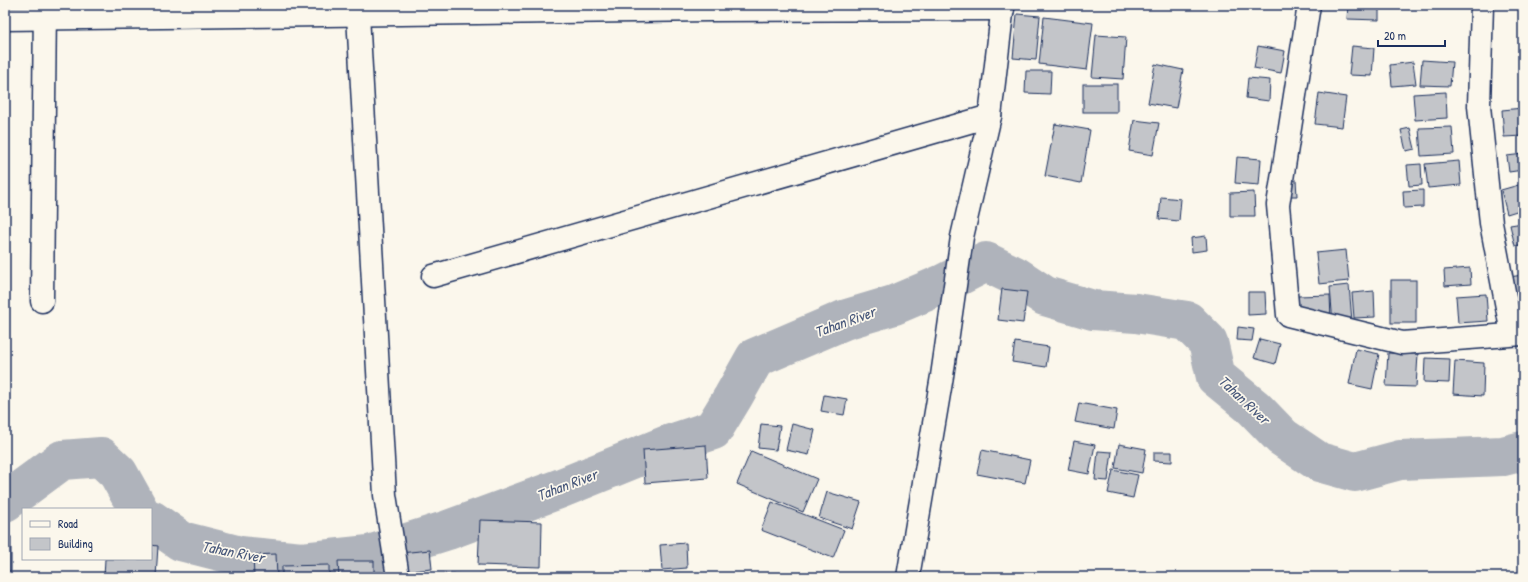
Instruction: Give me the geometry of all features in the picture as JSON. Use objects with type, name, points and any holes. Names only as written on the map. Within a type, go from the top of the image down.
[{"type":"street","points":[[1308,5],[1278,205],[1288,315],[1402,343],[1518,334],[1491,222],[1479,106],[1482,5]]},
{"type":"street","points":[[5,19],[45,12],[358,15],[710,7],[1003,7],[990,116],[962,237],[942,376],[908,577]]},
{"type":"street","points":[[42,300],[45,12]]},
{"type":"street","points":[[358,15],[386,495],[398,577]]},
{"type":"street","points":[[434,276],[990,116]]},
{"type":"building","points":[[1265,5],[1287,5],[1286,9],[1264,7]]},
{"type":"building","points":[[1348,5],[1379,5],[1379,20],[1347,19]]},
{"type":"building","points":[[1017,14],[1040,16],[1036,60],[1013,58]]},
{"type":"building","points":[[1044,17],[1093,23],[1087,70],[1039,64]]},
{"type":"building","points":[[1096,35],[1126,37],[1123,79],[1092,77]]},
{"type":"building","points":[[1258,46],[1285,51],[1281,73],[1254,68]]},
{"type":"building","points":[[1352,46],[1374,48],[1372,76],[1349,75]]},
{"type":"building","points":[[1422,60],[1452,62],[1450,86],[1420,85]]},
{"type":"building","points":[[1413,62],[1416,84],[1392,86],[1390,65]]},
{"type":"building","points":[[1155,64],[1183,70],[1176,108],[1148,103]]},
{"type":"building","points":[[1026,71],[1051,71],[1050,94],[1025,93]]},
{"type":"building","points":[[1248,78],[1270,80],[1269,101],[1246,98]]},
{"type":"building","points":[[1083,84],[1117,84],[1117,112],[1083,112]]},
{"type":"building","points":[[1446,92],[1447,118],[1415,120],[1413,94]]},
{"type":"building","points":[[1319,93],[1346,97],[1342,127],[1315,124]]},
{"type":"building","points":[[1523,108],[1523,136],[1504,137],[1502,110]]},
{"type":"building","points":[[1134,120],[1159,123],[1153,155],[1129,151]]},
{"type":"building","points":[[1055,124],[1090,130],[1081,183],[1045,176]]},
{"type":"building","points":[[1452,127],[1454,154],[1421,156],[1419,128]]},
{"type":"building","points":[[1410,128],[1415,149],[1406,151],[1401,130]]},
{"type":"building","points":[[1523,154],[1523,170],[1509,172],[1507,156]]},
{"type":"building","points":[[1237,157],[1261,159],[1259,185],[1235,183]]},
{"type":"building","points":[[1459,161],[1461,185],[1428,188],[1425,164]]},
{"type":"building","points":[[1421,164],[1422,185],[1409,186],[1407,165]]},
{"type":"building","points":[[1296,180],[1297,196],[1287,196],[1286,181]]},
{"type":"building","points":[[1522,184],[1523,209],[1507,214],[1501,190]]},
{"type":"building","points":[[1423,190],[1423,207],[1404,208],[1403,191]]},
{"type":"building","points":[[1254,192],[1255,216],[1230,216],[1230,193]]},
{"type":"building","points":[[1161,197],[1181,199],[1179,221],[1159,219]]},
{"type":"building","points":[[1523,223],[1523,244],[1515,246],[1510,225]]},
{"type":"building","points":[[1206,236],[1207,250],[1192,252],[1191,238]]},
{"type":"building","points":[[1346,250],[1349,281],[1319,284],[1316,253]]},
{"type":"building","points":[[1470,268],[1471,284],[1445,286],[1444,270]]},
{"type":"building","points":[[1523,275],[1523,294],[1513,296],[1509,277]]},
{"type":"building","points":[[1391,280],[1416,280],[1416,323],[1391,323]]},
{"type":"building","points":[[1349,285],[1352,321],[1333,323],[1330,287]]},
{"type":"building","points":[[1002,289],[1027,292],[1023,323],[998,320]]},
{"type":"building","points":[[1374,291],[1375,317],[1354,318],[1352,293]]},
{"type":"building","points":[[1248,292],[1265,292],[1266,314],[1248,315]]},
{"type":"building","points":[[1486,294],[1488,321],[1458,323],[1456,296]]},
{"type":"building","points":[[1330,295],[1331,321],[1300,323],[1298,296]]},
{"type":"building","points":[[1238,327],[1254,329],[1252,341],[1237,340]]},
{"type":"building","points":[[1260,339],[1280,344],[1275,364],[1254,358]]},
{"type":"building","points":[[1015,342],[1049,347],[1046,367],[1012,362]]},
{"type":"building","points":[[1356,349],[1379,354],[1372,389],[1349,384]]},
{"type":"building","points":[[1388,353],[1418,354],[1416,387],[1386,386]]},
{"type":"building","points":[[1425,358],[1450,359],[1449,383],[1424,382]]},
{"type":"building","points":[[1455,361],[1484,363],[1483,396],[1453,394]]},
{"type":"building","points":[[824,395],[847,399],[844,415],[821,411]]},
{"type":"building","points":[[1079,403],[1117,410],[1114,429],[1075,422]]},
{"type":"building","points":[[761,424],[780,426],[776,450],[758,448]]},
{"type":"building","points":[[792,424],[815,430],[809,455],[786,450]]},
{"type":"building","points":[[1074,441],[1095,445],[1089,474],[1068,470]]},
{"type":"building","points":[[1119,444],[1146,449],[1142,473],[1115,468]]},
{"type":"building","points":[[706,445],[708,478],[645,483],[643,450]]},
{"type":"building","points":[[982,450],[1030,460],[1025,483],[977,474]]},
{"type":"building","points":[[751,451],[817,479],[803,512],[737,484]]},
{"type":"building","points":[[1098,451],[1112,452],[1108,481],[1095,480]]},
{"type":"building","points":[[1154,452],[1172,452],[1172,462],[1154,461]]},
{"type":"building","points":[[1113,470],[1138,475],[1133,498],[1108,493]]},
{"type":"building","points":[[827,492],[861,502],[852,529],[819,518]]},
{"type":"building","points":[[772,502],[844,530],[833,558],[761,530]]},
{"type":"building","points":[[480,520],[542,522],[541,567],[478,565]]},
{"type":"building","points":[[5,537],[11,537],[11,571],[5,571]]},
{"type":"building","points":[[686,543],[687,568],[662,570],[660,545]]},
{"type":"building","points":[[152,545],[158,546],[156,577],[104,577],[105,560],[152,560]]},
{"type":"building","points":[[430,550],[432,569],[402,572],[400,553]]},
{"type":"building","points":[[276,554],[277,577],[254,577],[253,555]]},
{"type":"building","points":[[338,561],[374,561],[374,577],[339,577]]},
{"type":"building","points":[[329,565],[329,577],[282,577],[282,566]]},
{"type":"building","points":[[444,574],[523,576],[523,577],[444,577]]},
{"type":"waterway","name":"Tahan River","points":[[152,521],[181,541],[240,556],[302,562],[369,555],[448,530],[559,489],[665,446],[713,430],[755,358],[844,320],[894,305],[941,285],[986,262],[1015,276],[1045,296],[1093,310],[1136,313],[1187,321],[1208,342],[1216,377],[1254,408],[1282,437],[1319,462],[1355,472],[1400,460],[1503,456],[1523,451]]},
{"type":"waterway","name":"Tahan River","points":[[5,502],[62,460],[101,457],[118,473],[137,508]]}]
